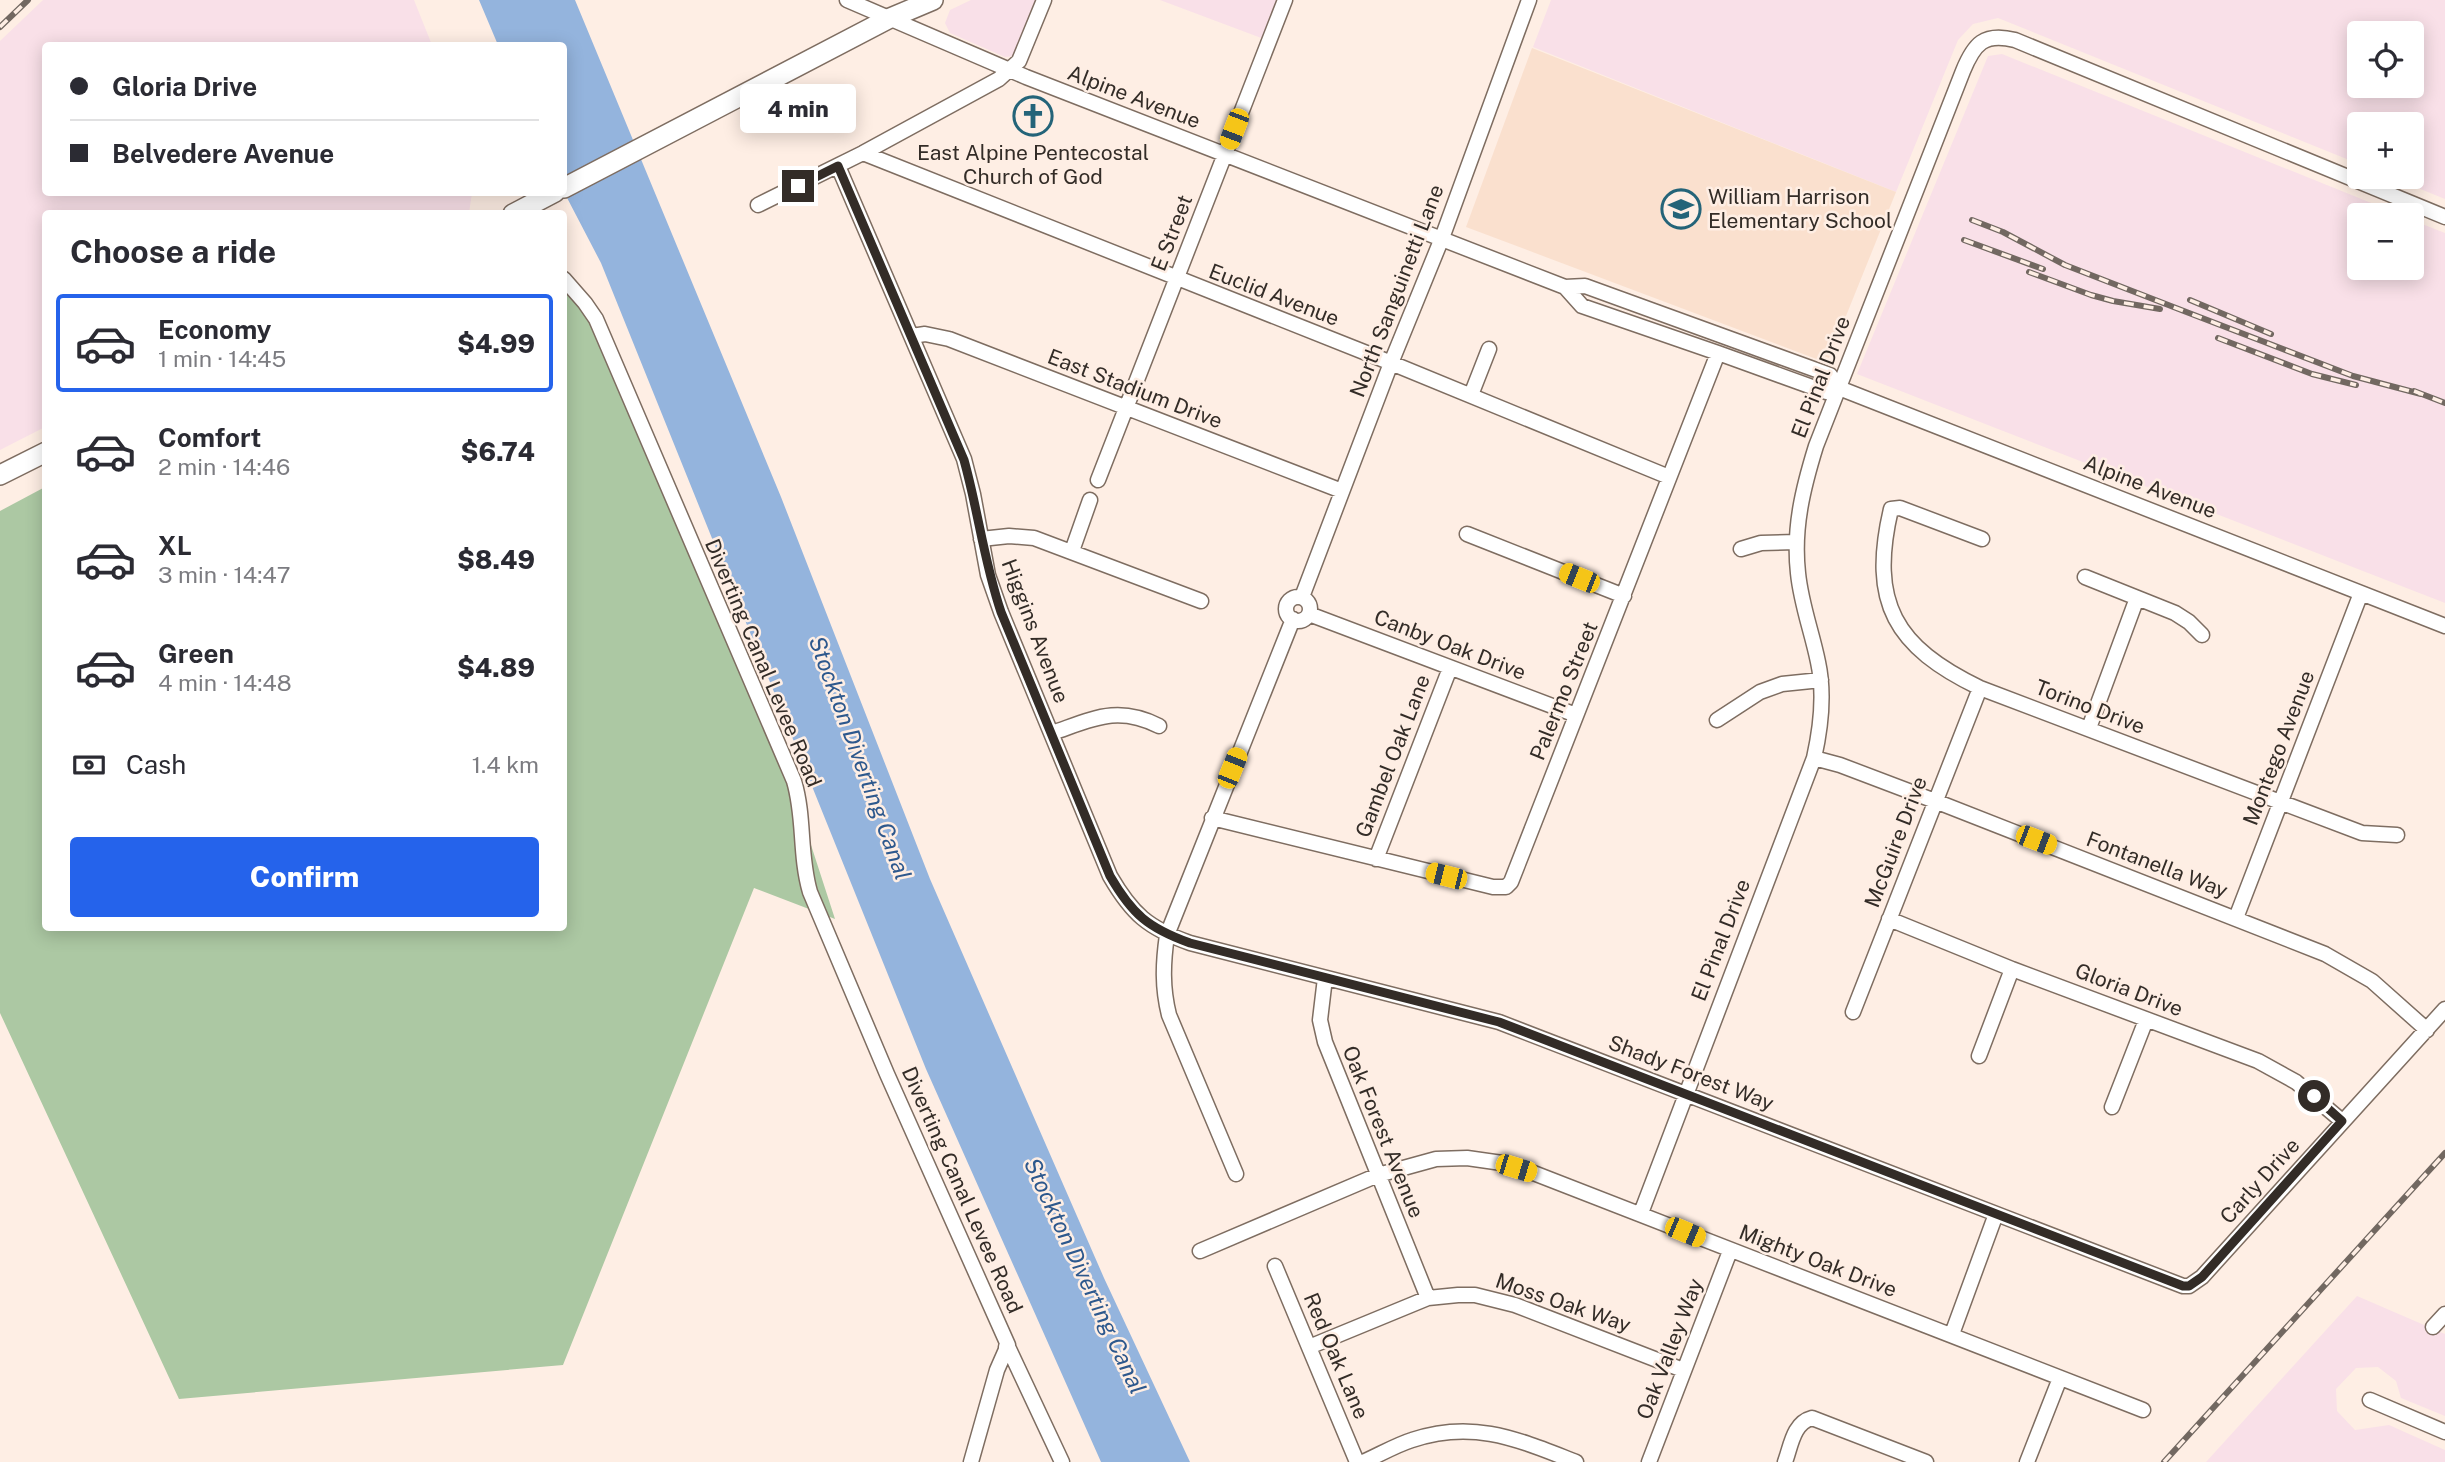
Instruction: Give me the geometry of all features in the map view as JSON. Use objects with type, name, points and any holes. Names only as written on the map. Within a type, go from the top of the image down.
[{"type":"main road","points":[[567,186],[888,19],[933,0]]},
{"type":"main road","points":[[521,210],[547,196]]},
{"type":"main road","points":[[0,475],[42,454]]},
{"type":"street","name":"Alpine Avenue","points":[[847,0],[1011,70],[1565,287],[1585,286],[1830,375],[1839,388],[2445,625]]},
{"type":"street","points":[[758,205],[863,153],[999,79],[1019,61],[1044,0]]},
{"type":"street","name":"E Street","points":[[1098,480],[1285,0]]},
{"type":"street","name":"North Sanguinetti Lane","points":[[1302,597],[1442,238],[1529,0]]},
{"type":"street","name":"El Pinal Drive","points":[[1641,1213],[1814,758],[1822,714],[1821,680],[1819,663],[1801,601],[1796,542],[1798,514],[1806,478],[1839,388],[1970,54],[1985,40],[2003,36],[2015,40],[2445,216]]},
{"type":"street","name":"Euclid Avenue","points":[[863,153],[1471,395],[1669,477]]},
{"type":"street","name":"Higgins Avenue","points":[[838,166],[964,460],[974,494],[988,575],[1110,876],[1131,910],[1146,923],[1167,935]]},
{"type":"street","name":"Diverting Canal Levee Road","points":[[567,282],[596,319],[794,781],[801,813],[804,870],[810,892],[1007,1346]]},
{"type":"street","name":"Alpine Avenue","points":[[1565,287],[1582,306],[1826,392],[1839,388]]},
{"type":"street","name":"East Stadium Drive","points":[[912,337],[925,334],[949,339],[1342,491]]},
{"type":"street","points":[[1471,395],[1489,349]]},
{"type":"street","name":"Palermo Street","points":[[1376,859],[1493,887],[1506,887],[1515,876],[1718,353]]},
{"type":"street","points":[[1072,551],[1090,500]]},
{"type":"street","name":"Torino Drive","points":[[1982,539],[1899,508],[1891,509],[1883,553],[1887,600],[1906,636],[1924,656],[1939,667],[1980,688],[2362,834],[2396,835]]},
{"type":"street","points":[[1467,534],[1624,596]]},
{"type":"street","points":[[981,539],[1009,536],[1034,538],[1201,601]]},
{"type":"street","points":[[1741,549],[1761,543],[1796,542]]},
{"type":"street","points":[[2085,577],[2175,613],[2202,635]]},
{"type":"street","name":"Montego Avenue","points":[[2236,918],[2361,593]]},
{"type":"street","points":[[1294,597],[1302,597],[1310,606],[1309,614],[1300,621],[1293,620],[1287,614],[1288,602],[1294,597]]},
{"type":"street","points":[[2089,728],[2137,598]]},
{"type":"street","name":"Canby Oak Drive","points":[[1309,614],[1576,715]]},
{"type":"street","points":[[1236,1174],[1169,1015],[1163,992],[1163,968],[1167,935],[1293,620]]},
{"type":"street","name":"Gambel Oak Lane","points":[[1376,859],[1450,668]]},
{"type":"street","points":[[1717,720],[1760,692],[1782,684],[1821,680]]},
{"type":"street","name":"McGuire Drive","points":[[1853,1012],[1980,688]]},
{"type":"street","points":[[1052,733],[1109,714],[1143,718],[1160,726]]},
{"type":"street","name":"Fontanella Way","points":[[1814,758],[1840,765],[1935,801],[2236,918],[2347,965],[2396,1000],[2427,1030]]},
{"type":"street","points":[[1212,818],[1376,859]]},
{"type":"street","name":"Gloria Drive","points":[[1889,919],[2012,969],[2258,1061],[2278,1071],[2314,1096],[2342,1121]]},
{"type":"street","name":"Shady Forest Way","points":[[1167,935],[1499,1022],[2189,1286]]},
{"type":"street","points":[[1979,1056],[2012,969]]},
{"type":"street","name":"Oak Forest Avenue","points":[[1325,978],[1321,1020],[1325,1042],[1428,1298]]},
{"type":"street","name":"Carly Drive","points":[[2189,1286],[2202,1277],[2445,1009]]},
{"type":"street","points":[[2112,1107],[2146,1020]]},
{"type":"street","name":"Mighty Oak Drive","points":[[1200,1251],[1378,1175],[1436,1159],[1502,1163],[1641,1213],[1730,1251],[1952,1334],[2143,1410]]},
{"type":"street","points":[[1952,1334],[1996,1214]]},
{"type":"street","name":"Oak Valley Way","points":[[1649,1462],[1730,1251]]},
{"type":"street","name":"Red Oak Lane","points":[[1275,1266],[1360,1462]]},
{"type":"street","name":"Moss Oak Way","points":[[1310,1347],[1428,1298],[1458,1294],[1499,1300],[1683,1370]]},
{"type":"street","points":[[2433,1327],[2445,1314]]},
{"type":"street","points":[[971,1462],[997,1370],[1007,1346],[1062,1462]]},
{"type":"street","points":[[2027,1462],[2060,1378]]},
{"type":"street","points":[[2370,1400],[2445,1432]]},
{"type":"street","points":[[1785,1462],[1797,1427],[1804,1420],[1812,1418],[1926,1462]]},
{"type":"street","points":[[1360,1462],[1413,1439],[1455,1431],[1492,1432],[1576,1462]]},
{"type":"shaded area","points":[[43,0],[414,0],[431,42],[42,42],[42,196],[472,196],[469,210],[42,210],[42,429],[0,450],[0,41]]},
{"type":"shaded area","points":[[971,0],[1037,0],[1015,56],[1005,57],[950,33],[945,23],[950,10]]},
{"type":"shaded area","points":[[1160,0],[1278,0],[1264,39]]},
{"type":"shaded area","points":[[1551,0],[2445,0],[2445,199],[2420,189],[2424,189],[2424,112],[2347,112],[2347,159],[1998,18],[1973,24],[1958,40],[1896,192],[1533,47]]},
{"type":"shaded area","name":"William Harrison Elementary School","points":[[1532,48],[1896,192],[1827,363],[1466,227]]},
{"type":"shaded area","points":[[2002,54],[2371,203],[2347,203],[2347,280],[2424,280],[2424,225],[2445,233],[2445,603],[1857,374],[1988,56]]},
{"type":"shaded area","points":[[2357,1296],[2445,1334],[2445,1416],[2401,1398],[2396,1381],[2378,1367],[2356,1368],[2336,1389],[2337,1411],[2355,1430],[2389,1425],[2445,1450],[2445,1462],[2206,1462]]},
{"type":"green space","points":[[567,281],[596,309],[799,808],[835,919],[754,888],[563,1365],[179,1399],[0,1013],[0,511],[42,489],[42,931],[567,931]]},
{"type":"water","name":"Stockton Diverting Canal","points":[[479,0],[575,0],[781,497],[930,879],[1104,1278],[1190,1462],[1101,1462],[926,1069],[601,263],[566,196],[567,42],[497,42]]},
{"type":"railway","points":[[0,27],[28,0]]},
{"type":"railway","points":[[1972,220],[2003,232],[2065,265],[2353,376],[2421,394]]},
{"type":"railway","points":[[1964,240],[2043,269]]},
{"type":"railway","points":[[2029,272],[2091,295],[2160,309]]},
{"type":"railway","points":[[2190,300],[2271,334]]},
{"type":"railway","points":[[2218,338],[2312,374],[2356,385]]},
{"type":"railway","points":[[2414,391],[2445,403]]},
{"type":"railway","points":[[2164,1462],[2445,1153]]},
{"type":"place","name":"East Alpine Pentecostal Church of God","points":[[1033,116]]},
{"type":"place","name":"William Harrison Elementary School","points":[[1681,209]]},
{"type":"route","points":[[798,186],[838,166],[964,460],[974,494],[988,575],[1001,612],[1110,876],[1131,910],[1146,923],[1167,935],[1190,943],[1499,1022],[2183,1286],[2189,1286],[2202,1277],[2342,1121],[2314,1096]]}]
